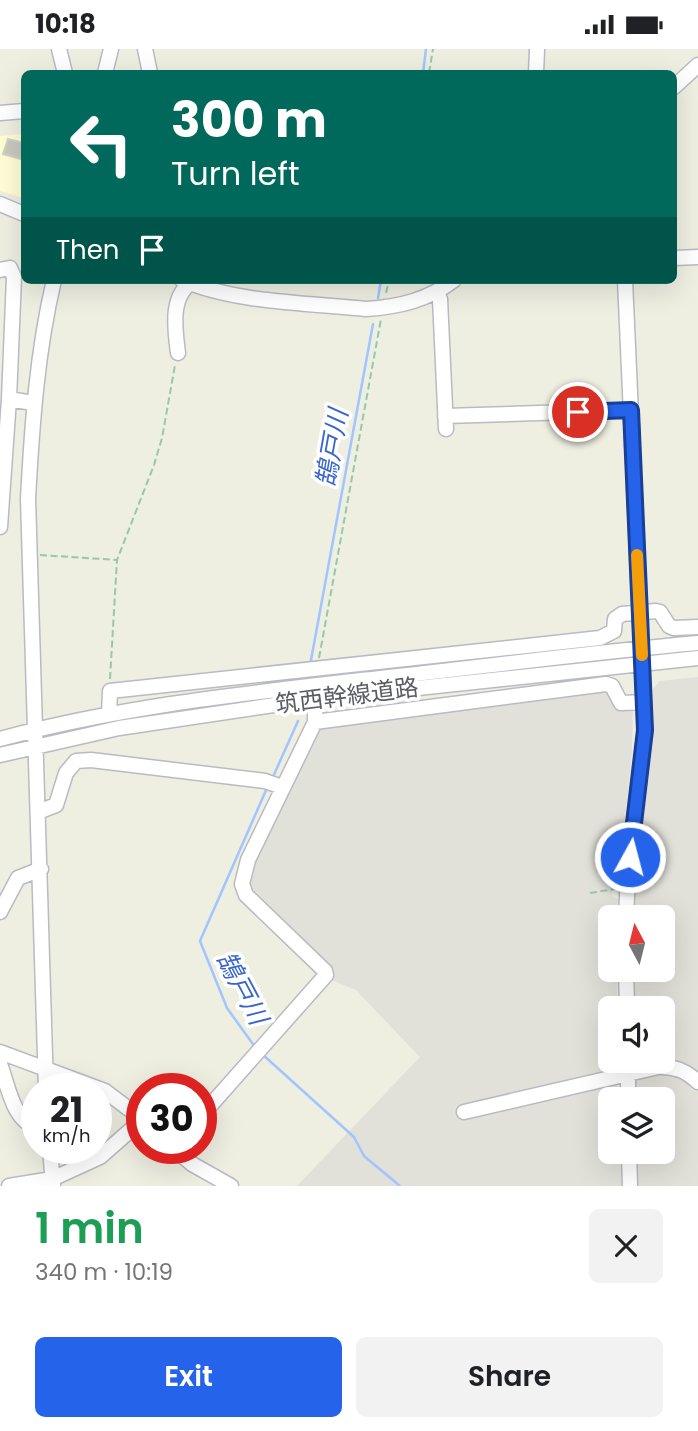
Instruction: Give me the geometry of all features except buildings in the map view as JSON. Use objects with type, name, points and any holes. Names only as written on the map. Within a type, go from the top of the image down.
[{"type":"street","points":[[59,49],[64,70]]},
{"type":"street","points":[[106,70],[111,49]]},
{"type":"street","points":[[145,49],[148,70]]},
{"type":"street","points":[[536,70],[537,49]]},
{"type":"street","points":[[677,84],[698,65]]},
{"type":"street","points":[[0,113],[21,111]]},
{"type":"street","points":[[0,204],[21,213]]},
{"type":"street","points":[[677,258],[698,257]]},
{"type":"street","points":[[0,270],[10,268],[14,277],[0,527]]},
{"type":"street","points":[[45,1073],[29,487],[33,403],[53,284]]},
{"type":"street","points":[[177,353],[176,307],[188,284]]},
{"type":"street","points":[[197,284],[214,290],[258,297],[366,309],[418,300],[448,284]]},
{"type":"street","points":[[625,284],[644,702],[644,741],[626,905]]},
{"type":"street","points":[[437,292],[440,299],[446,423],[631,410]]},
{"type":"street","points":[[9,400],[33,403]]},
{"type":"street","points":[[109,714],[110,691],[600,638],[614,631],[615,619],[622,614],[660,612],[669,626],[674,628],[698,627]]},
{"type":"street","name":"筑西幹線道路","points":[[0,755],[119,728],[317,692],[642,648],[698,643]]},
{"type":"street","name":"筑西幹線道路","points":[[0,739],[109,714],[317,692],[698,658]]},
{"type":"street","points":[[217,1098],[326,975],[325,971],[246,895],[242,884],[248,860],[315,722],[318,669]]},
{"type":"street","points":[[315,722],[606,684],[611,686],[621,703],[644,702]]},
{"type":"street","points":[[38,812],[56,805],[66,773],[76,761],[91,759],[265,781],[282,787]]},
{"type":"street","points":[[0,912],[18,878],[41,869]]},
{"type":"street","points":[[0,1052],[105,1091],[126,1107]]},
{"type":"street","points":[[0,1064],[21,1118]]},
{"type":"street","points":[[675,1068],[683,1070],[698,1082]]},
{"type":"street","points":[[464,1112],[606,1073]]},
{"type":"street","points":[[9,1186],[53,1182],[100,1157],[126,1134]]},
{"type":"street","points":[[51,1164],[53,1182]]},
{"type":"street","points":[[192,1164],[231,1186]]},
{"type":"street","points":[[629,1164],[630,1186]]},
{"type":"path","points":[[430,70],[433,49]]},
{"type":"path","points":[[318,669],[373,351],[383,308]]},
{"type":"path","points":[[110,691],[117,560],[157,456],[177,353]]},
{"type":"path","points":[[29,554],[117,560]]},
{"type":"path","points":[[590,893],[626,890]]},
{"type":"shaded area","points":[[21,134],[21,197],[0,191],[0,136]]},
{"type":"shaded area","points":[[698,677],[698,1186],[636,1186],[635,1164],[675,1164],[675,1087],[633,1087],[636,1073],[675,1073],[675,996],[632,996],[631,982],[676,982],[676,905],[632,905],[650,745],[653,689],[660,681]]},
{"type":"shaded area","points":[[609,688],[633,706],[632,751],[624,831],[618,882],[613,884],[612,896],[618,899],[617,905],[598,905],[598,982],[617,982],[617,996],[598,996],[598,1073],[612,1073],[613,1084],[618,1087],[598,1087],[598,1164],[621,1164],[622,1186],[297,1186],[420,1057],[356,990],[329,979],[250,895],[245,881],[316,728]]},
{"type":"waterway","name":"鵠戸川","points":[[423,70],[426,49]]},
{"type":"waterway","name":"鵠戸川","points":[[378,298],[380,284]]},
{"type":"waterway","name":"鵠戸川","points":[[311,660],[373,324]]},
{"type":"waterway","name":"鵠戸川","points":[[272,779],[298,721]]},
{"type":"waterway","name":"鵠戸川","points":[[255,1047],[227,1008],[200,941],[267,788]]},
{"type":"waterway","name":"鵠戸川","points":[[262,1054],[354,1137],[364,1156],[400,1186]]},
{"type":"slow traffic","points":[[637,555],[642,655]]},
{"type":"route","points":[[578,412],[631,410],[645,730],[630,857]]}]
